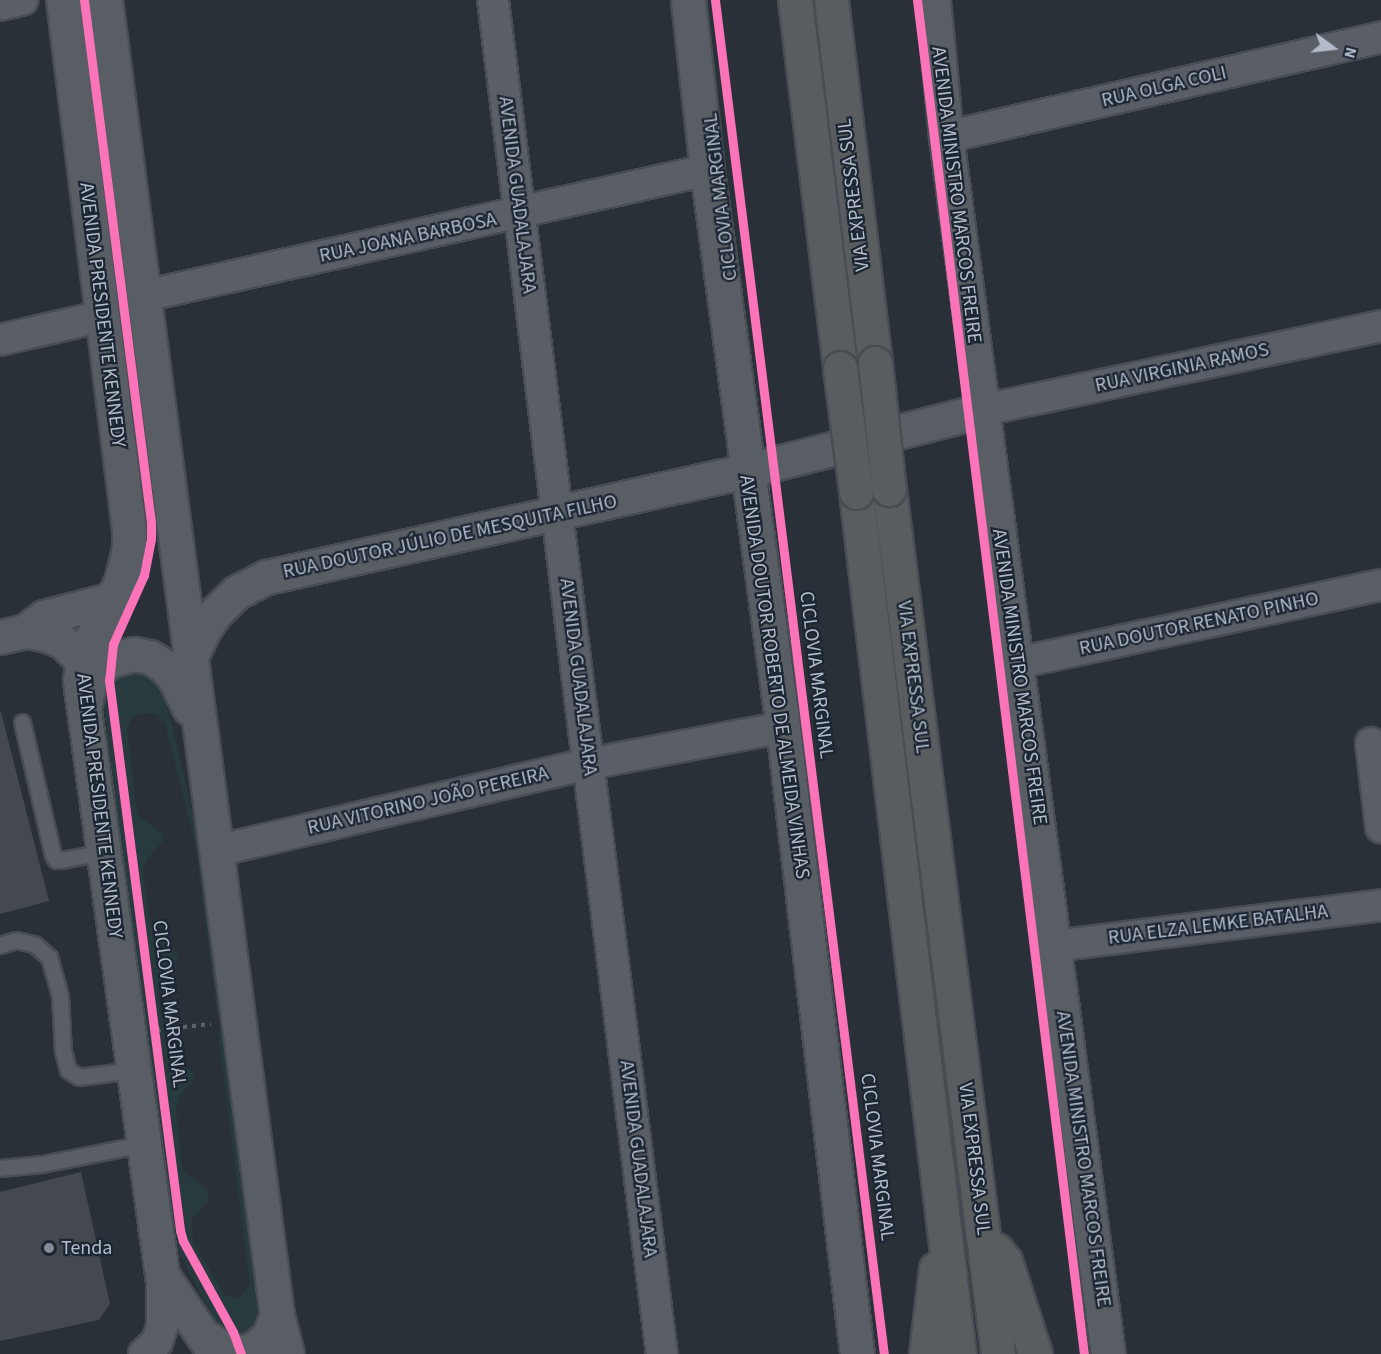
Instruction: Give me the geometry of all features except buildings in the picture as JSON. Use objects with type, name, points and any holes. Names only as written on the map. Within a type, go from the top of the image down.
[{"type":"highway","name":"VIA EXPRESSA SUL","points":[[795,0],[959,1354]]},
{"type":"highway","name":"VIA EXPRESSA SUL","points":[[831,0],[889,489],[998,1354]]},
{"type":"highway","points":[[926,1354],[942,1210]]},
{"type":"highway","points":[[984,1234],[1005,1261],[1035,1354]]},
{"type":"main road","name":"AVENIDA PRESIDENTE KENNEDY","points":[[63,0],[129,529],[125,566],[112,599],[82,660],[80,681],[104,852],[148,1030],[134,1070],[162,1275],[210,1346]]},
{"type":"main road","points":[[105,0],[276,1315],[287,1354]]},
{"type":"main road","name":"AVENIDA DOUTOR ROBERTO DE ALMEIDA VINHAS","points":[[688,0],[707,170],[783,727],[857,1354]]},
{"type":"main road","name":"AVENIDA MINISTRO MARCOS FREIRE","points":[[933,0],[946,137],[1108,1354]]},
{"type":"main road","name":"RUA DOUTOR JÚLIO DE MESQUITA FILHO","points":[[190,658],[204,629],[215,613],[237,592],[267,576],[557,515],[747,471],[983,410]]},
{"type":"main road","points":[[13,634],[44,617],[112,599]]},
{"type":"main road","points":[[13,634],[54,637],[82,660]]},
{"type":"main road","points":[[84,708],[90,682],[99,669],[119,657],[142,655],[157,661],[169,671],[198,724]]},
{"type":"main road","points":[[210,1346],[235,1353],[248,1352],[268,1338],[276,1315]]},
{"type":"street","points":[[0,5],[22,0]]},
{"type":"street","name":"AVENIDA GUADALAJARA","points":[[493,0],[662,1354]]},
{"type":"street","name":"RUA OLGA COLI","points":[[946,137],[1381,37]]},
{"type":"street","name":"RUA JOANA BARBOSA","points":[[144,296],[707,170]]},
{"type":"street","points":[[0,340],[103,316]]},
{"type":"street","name":"RUA VIRGINIA RAMOS","points":[[983,410],[1381,326]]},
{"type":"street","name":"RUA DOUTOR RENATO PINHO","points":[[1017,663],[1381,585]]},
{"type":"street","name":"RUA VITORINO JOÃO PEREIRA","points":[[216,851],[588,764],[783,727]]},
{"type":"street","points":[[1371,743],[1381,827]]},
{"type":"street","name":"RUA ELZA LEMKE BATALHA","points":[[1054,946],[1381,905]]},
{"type":"street","points":[[144,1354],[157,1342],[162,1327],[162,1275]]},
{"type":"lane","points":[[22,722],[56,860],[104,852]]},
{"type":"lane","points":[[0,945],[16,940],[34,944],[49,957],[60,996],[63,1051],[68,1070],[79,1077],[134,1070]]},
{"type":"lane","points":[[0,1168],[42,1164],[144,1144]]},
{"type":"path","points":[[148,1030],[239,1022]]},
{"type":"green space","points":[[146,670],[163,689],[200,843],[220,1014],[217,1015],[195,843],[165,723],[156,713],[141,713],[132,718],[127,728],[137,814],[162,834],[163,841],[148,858],[143,869],[150,924],[156,936],[176,952],[178,959],[161,980],[158,990],[165,1044],[172,1056],[194,1074],[194,1080],[179,1097],[176,1106],[181,1164],[185,1173],[207,1189],[209,1195],[207,1203],[192,1219],[193,1241],[224,1294],[236,1299],[241,1297],[250,1285],[218,1032],[222,1031],[258,1311],[252,1332],[240,1339],[222,1333],[171,1238],[103,700],[106,685],[121,671]]},
{"type":"cycle path","name":"CICLOVIA MARGINAL","points":[[84,0],[151,522],[151,539],[144,575],[113,644],[109,680],[180,1230],[183,1241],[233,1332],[241,1354]]},
{"type":"cycle path","name":"CICLOVIA MARGINAL","points":[[715,0],[884,1354]]},
{"type":"cycle path","points":[[917,0],[1084,1354]]},
{"type":"place","name":"Tenda","points":[[49,1248]]}]
